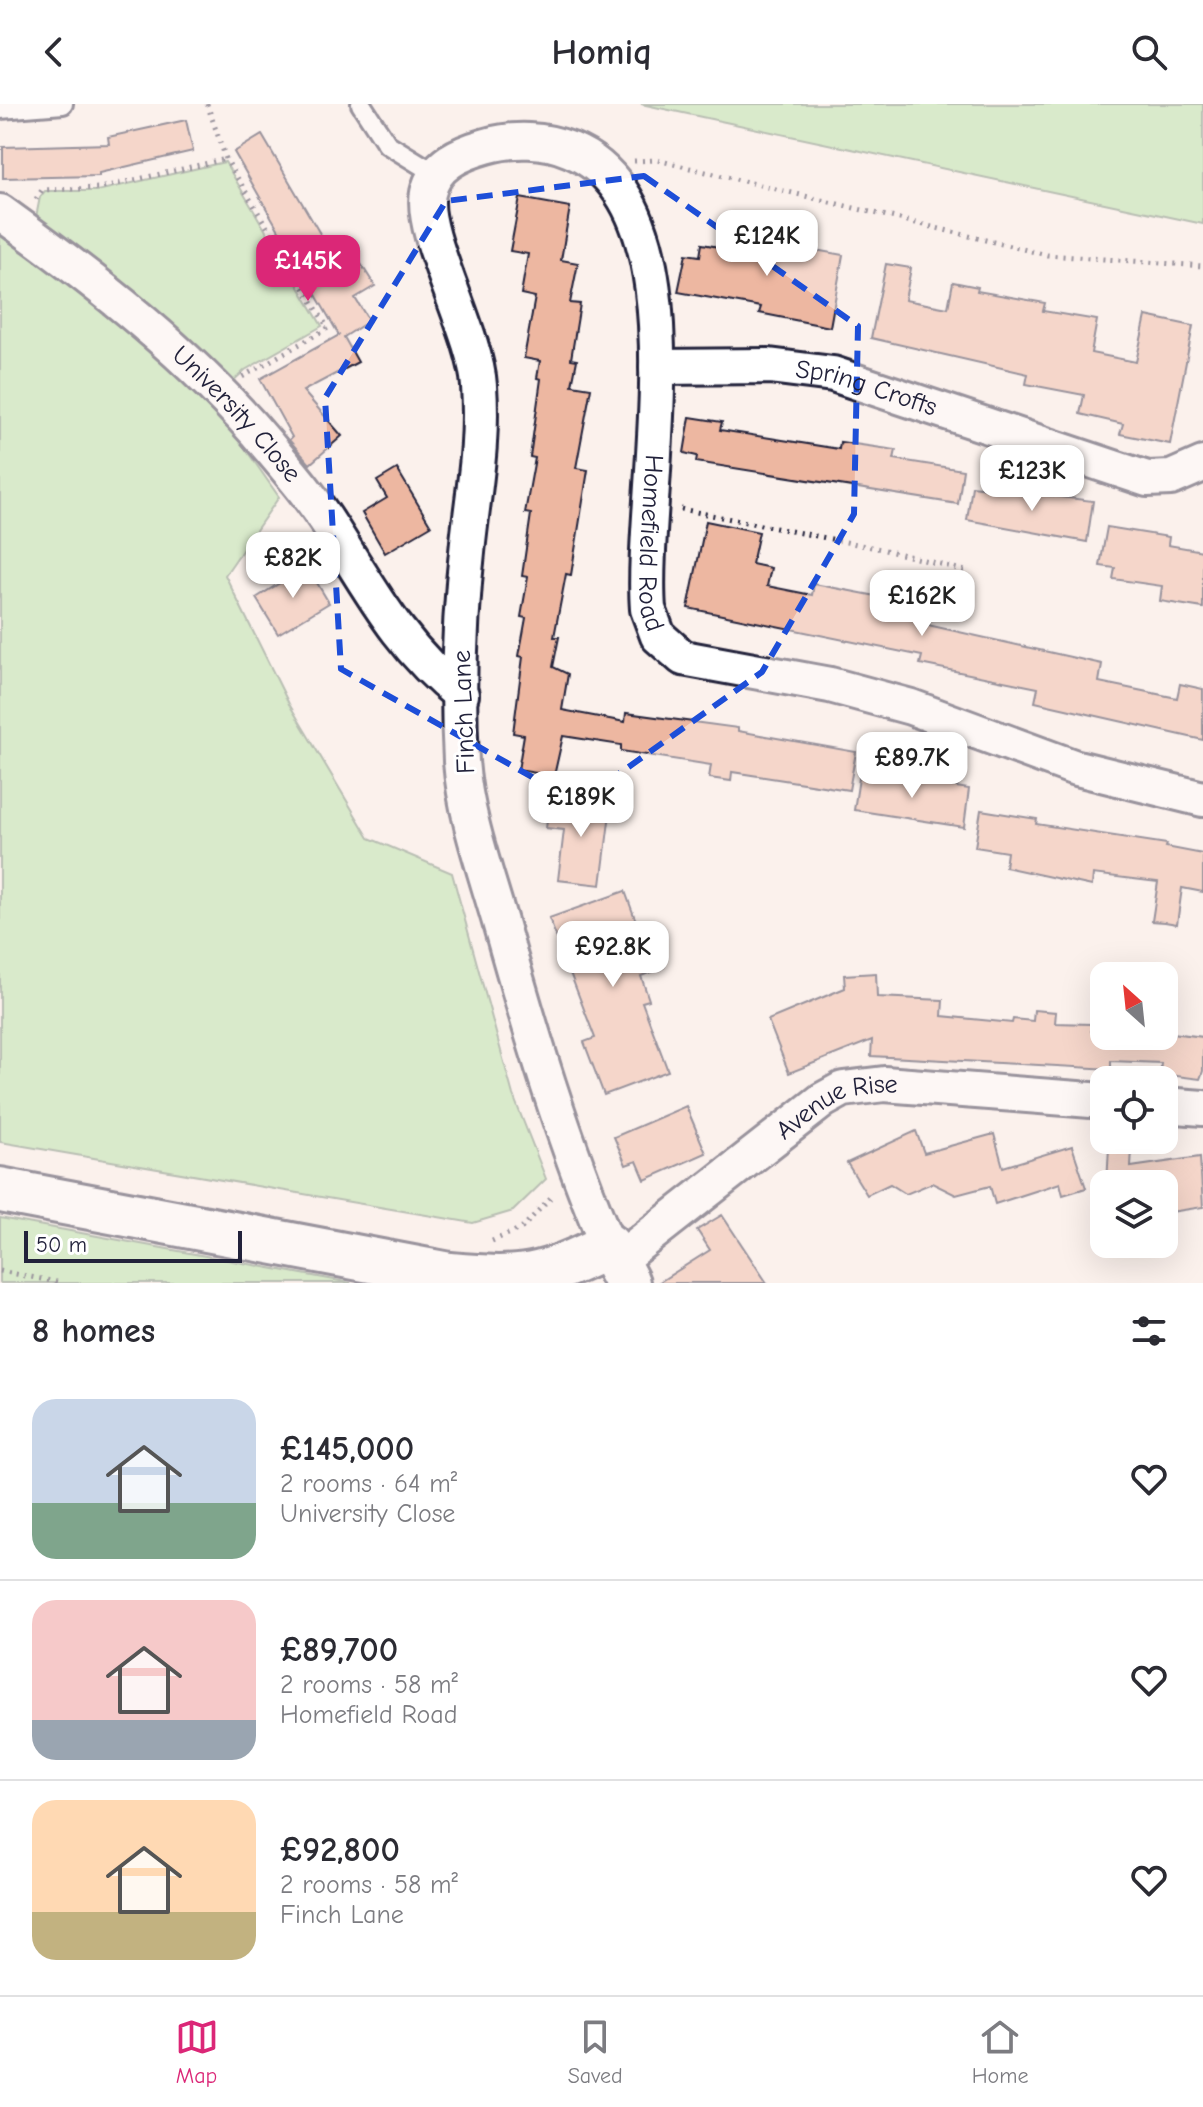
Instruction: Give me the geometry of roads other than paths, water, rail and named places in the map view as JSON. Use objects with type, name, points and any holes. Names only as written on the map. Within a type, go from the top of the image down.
[{"type":"street","name":"Homefield Road","points":[[436,174],[443,165],[472,150],[497,142],[544,141],[578,153],[608,174],[629,201],[639,226],[652,287],[657,367],[647,594],[650,617],[658,636],[683,658],[830,685],[898,703],[1073,767],[1203,799]]},
{"type":"street","name":"Finch Lane","points":[[436,174],[428,192],[427,215],[468,330],[479,380],[482,446],[462,611],[461,763],[472,824],[547,1089],[617,1264]]},
{"type":"street","name":"University Close","points":[[0,212],[125,307],[187,362],[250,426],[330,526],[374,598],[426,668],[461,695]]},
{"type":"street","name":"Spring Crofts","points":[[657,367],[734,364],[803,368],[867,384],[1147,479],[1171,478],[1203,464]]},
{"type":"street","name":"Avenue Rise","points":[[617,1264],[823,1100],[843,1089],[884,1084],[1090,1100]]},
{"type":"street","points":[[1178,1106],[1203,1108]]},
{"type":"street","points":[[0,1190],[463,1276],[516,1280],[617,1264]]},
{"type":"lane","points":[[0,109],[63,104]]},
{"type":"lane","points":[[361,104],[387,144],[436,174]]}]
